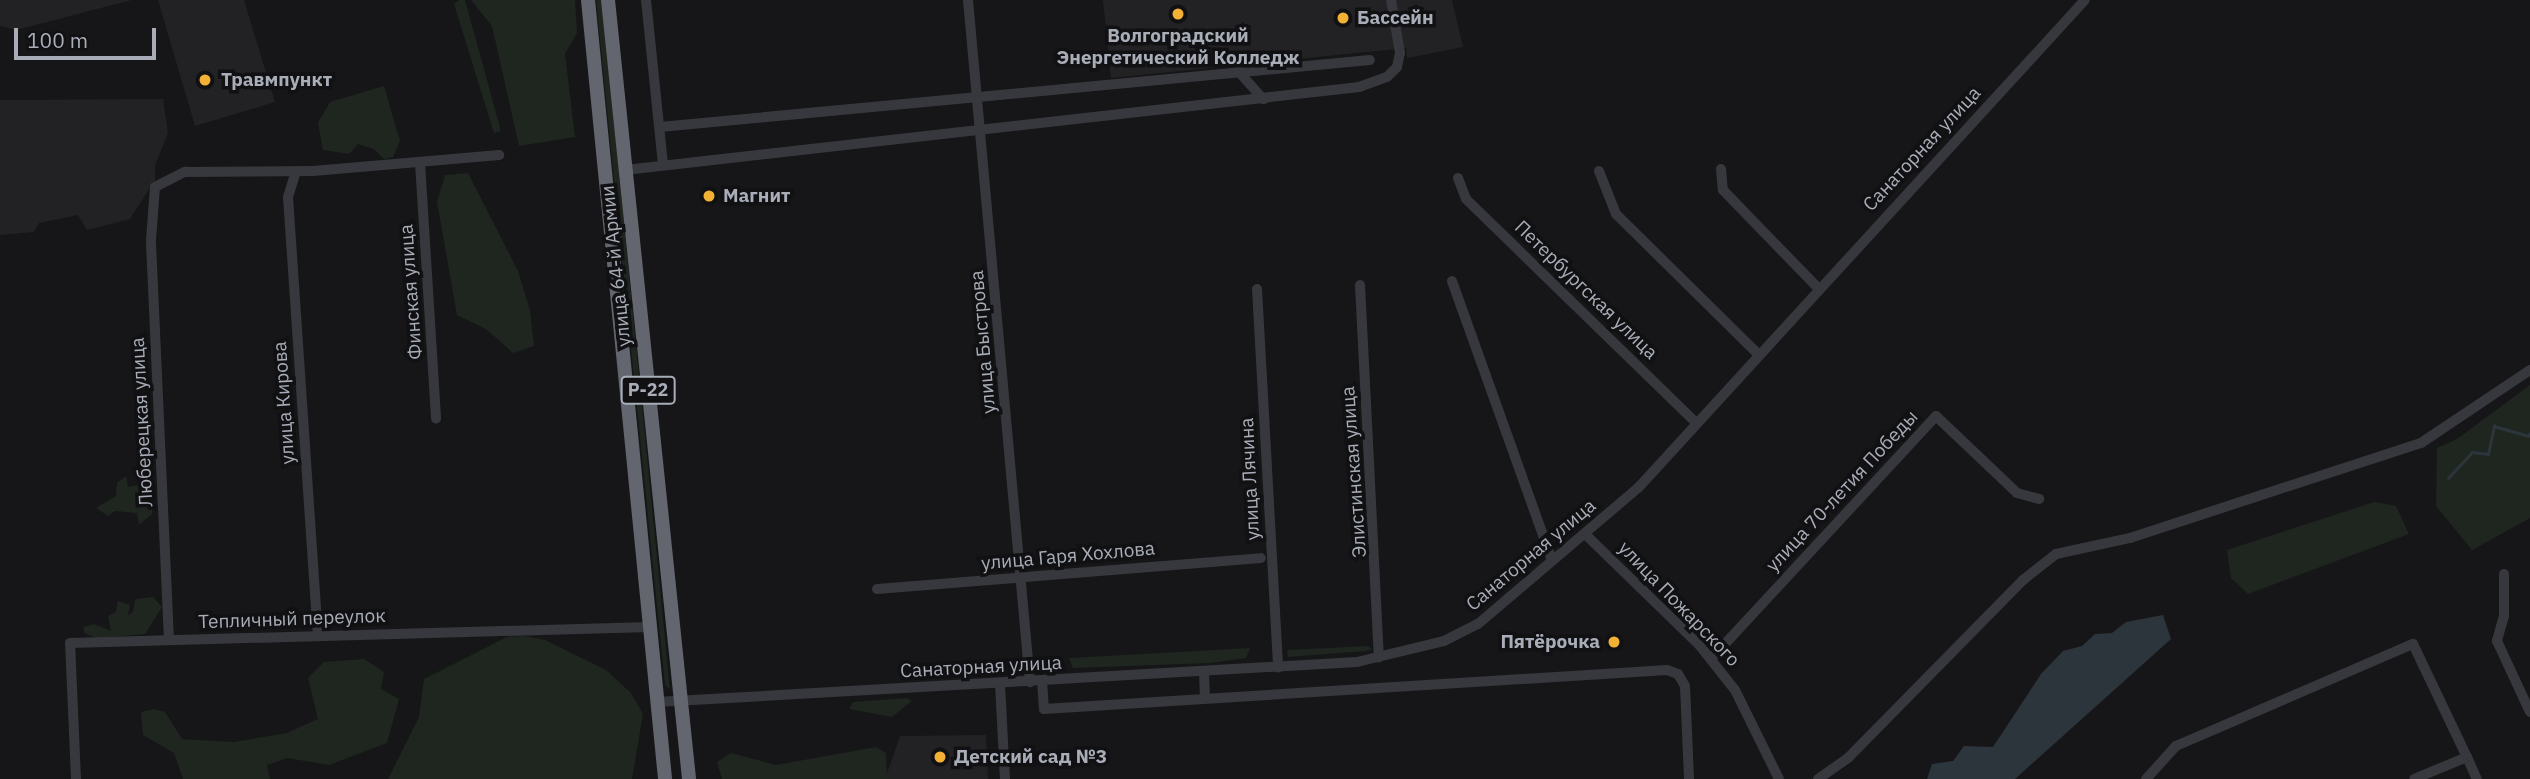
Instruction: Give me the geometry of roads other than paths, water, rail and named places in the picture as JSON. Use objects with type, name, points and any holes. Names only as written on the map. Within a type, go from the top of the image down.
[{"type":"highway","name":"улица 64-й Армии","points":[[588,0],[665,779]]},
{"type":"highway","name":"улица 64-й Армии","points":[[608,0],[690,779]]},
{"type":"street","points":[[646,0],[663,164]]},
{"type":"street","name":"улица Быстрова","points":[[968,0],[980,98],[1030,682]]},
{"type":"street","points":[[625,170],[1359,88],[1397,67],[1400,53],[1391,0]]},
{"type":"street","name":"Санаторная улица","points":[[657,702],[1278,667],[1379,658],[1444,641],[1478,624],[1639,487],[2085,0]]},
{"type":"street","points":[[660,127],[1370,60]]},
{"type":"street","points":[[1238,71],[1262,100]]},
{"type":"street","points":[[296,171],[499,155]]},
{"type":"street","name":"Финская улица","points":[[421,163],[436,419]]},
{"type":"street","points":[[1721,169],[1723,190],[1818,289]]},
{"type":"street","name":"Люберецкая улица","points":[[169,640],[152,201],[155,187],[185,172],[296,171]]},
{"type":"street","name":"улица Кирова","points":[[296,171],[288,197],[318,635]]},
{"type":"street","points":[[1599,171],[1616,214],[1759,355]]},
{"type":"street","name":"Петербургская улица","points":[[1458,178],[1466,199],[1697,424]]},
{"type":"street","points":[[1452,281],[1552,561]]},
{"type":"street","name":"Элистинская улица","points":[[1360,285],[1379,658]]},
{"type":"street","name":"улица Лячина","points":[[1256,289],[1278,667]]},
{"type":"street","points":[[1818,779],[1847,758],[2023,580],[2056,554],[2143,534],[2421,443],[2530,370]]},
{"type":"street","name":"улица 70-летия Победы","points":[[1711,659],[1936,416],[2017,494],[2039,499]]},
{"type":"street","name":"улица Пожарского","points":[[1585,534],[1711,659],[1756,725],[1779,779]]},
{"type":"street","name":"улица Гаря Хохлова","points":[[877,589],[1261,558]]},
{"type":"street","points":[[2504,574],[2504,616],[2497,641],[2530,712]]},
{"type":"street","name":"Тепличный переулок","points":[[76,779],[70,643],[651,627]]},
{"type":"street","points":[[2146,779],[2176,746],[2413,644],[2477,779]]},
{"type":"street","points":[[1042,681],[1044,709],[1667,670],[1678,674],[1685,686],[1689,779]]},
{"type":"street","points":[[1204,671],[1205,698]]},
{"type":"street","points":[[1000,684],[1004,779]]},
{"type":"street","points":[[2414,779],[2468,757]]},
{"type":"waterway","points":[[2448,478],[2472,452],[2488,454],[2494,426],[2528,436],[2530,433]]},
{"type":"place","name":"Волгоградский Энергетический Колледж","points":[[1178,14]]},
{"type":"place","name":"Бассейн","points":[[1343,18]]},
{"type":"place","name":"Травмпункт","points":[[205,80]]},
{"type":"place","name":"Магнит","points":[[709,196]]},
{"type":"place","name":"Пятёрочка","points":[[1614,642]]},
{"type":"place","name":"Детский сад №3","points":[[940,757]]}]
